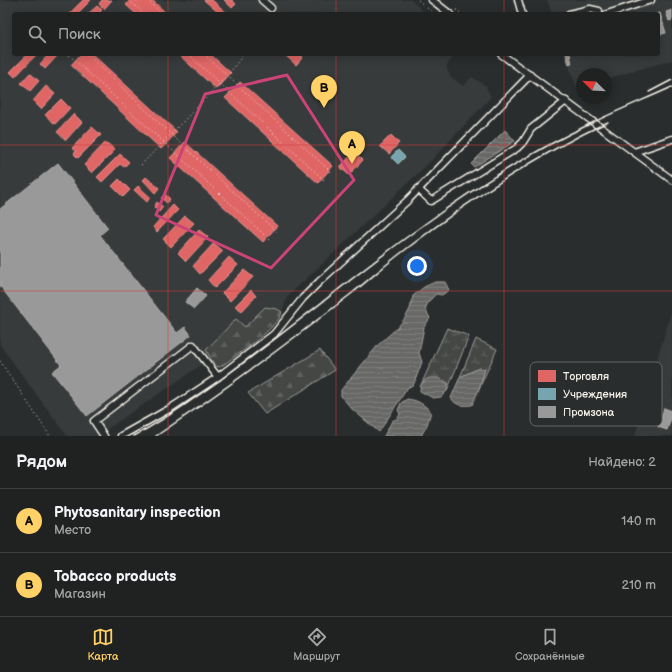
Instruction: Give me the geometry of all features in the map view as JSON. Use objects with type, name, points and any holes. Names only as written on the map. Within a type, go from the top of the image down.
[{"type":"street","points":[[262,0],[271,8]]},
{"type":"street","points":[[432,0],[447,12]]},
{"type":"street","points":[[518,0],[521,12]]},
{"type":"street","points":[[612,12],[651,0]]},
{"type":"street","points":[[576,12],[590,8],[599,11]]},
{"type":"street","points":[[506,56],[672,180]]},
{"type":"street","points":[[121,436],[172,408],[218,378],[274,334],[319,282],[418,189],[530,75]]},
{"type":"street","points":[[418,189],[431,201],[518,148],[531,128],[566,101]]},
{"type":"street","points":[[634,152],[672,139]]},
{"type":"street","points":[[104,436],[94,421],[193,345],[218,378]]},
{"type":"path","points":[[129,0],[142,12]]},
{"type":"path","points":[[147,0],[160,12]]},
{"type":"path","points":[[418,0],[432,12]]},
{"type":"path","points":[[70,56],[270,240]]},
{"type":"path","points":[[89,56],[171,135],[277,232]]},
{"type":"path","points":[[190,56],[324,180]]},
{"type":"path","points":[[206,56],[331,172]]},
{"type":"path","points":[[141,165],[227,76],[242,56]]},
{"type":"path","points":[[0,361],[50,436]]},
{"type":"highlighted area","points":[[287,75],[354,180],[271,268],[156,215],[205,94]]},
{"type":"shaded area","points":[[0,0],[411,0],[424,12],[12,12],[12,56],[454,56],[447,65],[450,76],[463,86],[472,77],[486,86],[491,97],[429,163],[287,297],[282,312],[277,309],[265,307],[245,327],[236,319],[206,350],[210,359],[97,436],[67,436],[0,345]]},
{"type":"shaded area","points":[[547,0],[672,0],[672,60],[612,77],[612,68],[576,68],[576,85],[565,56],[660,56],[660,12],[551,12]]},
{"type":"shaded area","points":[[505,130],[515,141],[474,167],[471,164]]},
{"type":"shaded area","points":[[435,282],[445,282],[449,290],[442,295],[436,294],[429,301],[425,309],[430,318],[424,327],[419,353],[422,362],[413,386],[408,387],[379,432],[352,409],[341,396],[341,390],[379,344],[398,327],[405,318],[410,309],[413,296],[424,287]]},
{"type":"shaded area","points":[[672,310],[672,436],[635,436],[638,426],[662,426],[662,362],[656,362]]},
{"type":"shaded area","points":[[479,368],[485,369],[472,405],[455,403],[451,398],[460,377]]},
{"type":"shaded area","points":[[429,378],[438,378],[448,383],[447,391],[441,397],[433,398],[420,391],[422,383]]},
{"type":"shaded area","points":[[407,399],[420,403],[431,412],[427,425],[421,436],[384,436],[392,421],[398,418],[400,414],[398,410],[401,403]]},
{"type":"green space","points":[[265,307],[277,309],[282,312],[273,326],[220,367],[215,366],[206,350],[236,319],[245,327]]},
{"type":"green space","points":[[447,328],[469,336],[447,391],[448,383],[420,387]]},
{"type":"green space","points":[[476,339],[497,349],[479,389],[485,369],[479,368],[460,377]]},
{"type":"green space","points":[[320,350],[335,370],[265,414],[248,393]]},
{"type":"building: Торговля","points":[[83,0],[91,0],[79,12],[71,12]]},
{"type":"building: Торговля","points":[[102,0],[112,0],[104,9],[99,4]]},
{"type":"building: Торговля","points":[[130,0],[152,0],[165,12],[134,12],[126,5]]},
{"type":"building: Торговля","points":[[204,0],[212,0],[226,12],[218,12]]},
{"type":"building: Торговля","points":[[224,0],[232,0],[236,4],[232,8]]},
{"type":"building: Торговля","points":[[97,6],[102,10],[100,12],[90,12]]},
{"type":"building: Торговля","points":[[26,56],[35,56],[15,77],[10,72]]},
{"type":"building: Торговля","points":[[47,56],[57,56],[45,69],[40,64]]},
{"type":"building: Торговля","points":[[79,56],[94,56],[177,132],[161,149],[71,65]]},
{"type":"building: Торговля","points":[[180,56],[212,56],[231,73],[216,89]]},
{"type":"building: Торговля","points":[[286,56],[303,57],[296,65]]},
{"type":"building: Торговля","points":[[30,73],[39,81],[30,91],[21,83]]},
{"type":"building: Торговля","points":[[240,82],[333,166],[318,183],[225,98]]},
{"type":"building: Торговля","points":[[46,86],[55,94],[41,109],[33,101]]},
{"type":"building: Торговля","points":[[61,99],[70,108],[55,124],[45,115]]},
{"type":"building: Торговля","points":[[74,114],[82,122],[66,140],[57,132]]},
{"type":"building: Торговля","points":[[92,127],[101,135],[78,158],[74,154],[76,151],[72,148]]},
{"type":"building: Торговля","points":[[391,135],[399,143],[389,154],[380,146]]},
{"type":"building: Торговля","points":[[106,142],[115,150],[92,173],[84,165]]},
{"type":"building: Торговля","points":[[185,142],[277,226],[263,242],[170,158]]},
{"type":"building: Торговля","points":[[354,152],[363,160],[349,175],[340,167]]},
{"type":"building: Торговля","points":[[120,154],[129,162],[124,167],[120,164],[102,182],[97,177]]},
{"type":"building: Торговля","points":[[146,177],[159,188],[155,193],[143,180]]},
{"type":"building: Торговля","points":[[119,179],[130,190],[123,197],[112,186]]},
{"type":"building: Торговля","points":[[138,186],[150,197],[147,202],[134,190]]},
{"type":"building: Торговля","points":[[165,194],[170,199],[167,203],[161,198]]},
{"type":"building: Торговля","points":[[157,202],[163,207],[159,212],[154,207]]},
{"type":"building: Торговля","points":[[173,205],[178,210],[157,232],[153,227]]},
{"type":"building: Торговля","points":[[185,216],[194,223],[171,247],[163,239]]},
{"type":"building: Торговля","points":[[199,230],[208,237],[186,261],[178,253]]},
{"type":"building: Торговля","points":[[214,243],[223,251],[200,274],[193,266]]},
{"type":"building: Торговля","points":[[229,257],[238,265],[215,288],[208,280]]},
{"type":"building: Торговля","points":[[244,270],[253,277],[230,301],[222,293]]},
{"type":"building: Торговля","points":[[251,290],[256,296],[242,311],[235,306]]},
{"type":"building: Учреждения","points":[[398,150],[405,157],[398,164],[391,157]]},
{"type":"building: Промзона","points":[[672,10],[672,20],[669,21],[666,12]]},
{"type":"building: Промзона","points":[[660,13],[666,33],[660,34]]},
{"type":"building: Промзона","points":[[567,56],[570,56],[572,64],[569,64]]},
{"type":"building: Промзона","points":[[58,163],[108,228],[100,235],[177,333],[185,327],[191,335],[87,416],[52,372],[61,365],[0,286],[0,209]]},
{"type":"building: Промзона","points":[[197,288],[206,296],[194,309],[185,302]]},
{"type":"building: Промзона","points":[[664,408],[672,411],[667,430],[658,427],[662,426],[662,414]]},
{"type":"railway","points":[[649,92],[672,80]]},
{"type":"railway","points":[[134,436],[175,412],[213,385],[448,207],[488,181],[571,133],[672,87]]},
{"type":"railway","points":[[156,436],[279,349],[351,294],[398,255],[453,214],[529,164],[608,122]]},
{"type":"place","name":"Tobacco products","points":[[324,108]]},
{"type":"place","name":"Phytosanitary inspection","points":[[352,164]]}]
